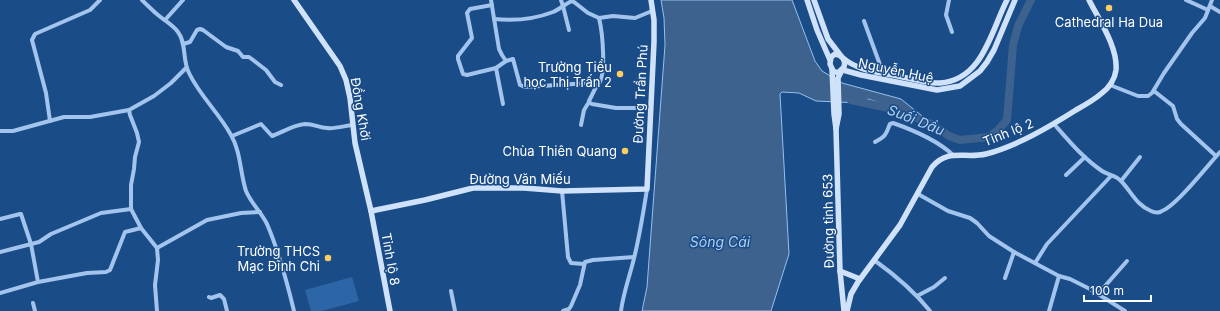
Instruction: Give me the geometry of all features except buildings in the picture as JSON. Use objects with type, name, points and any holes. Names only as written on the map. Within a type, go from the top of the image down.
[{"type":"main road","name":"Đồng Khởi","points":[[294,0],[344,74],[350,98],[355,143],[371,210]]},
{"type":"main road","name":"Đường Trần Phú","points":[[647,189],[654,42],[651,0]]},
{"type":"main road","points":[[807,0],[832,69],[836,73],[842,71],[845,64],[842,57],[828,39],[814,0]]},
{"type":"main road","name":"Nguyễn Huệ","points":[[842,57],[854,66],[866,70],[910,79],[940,83],[958,78],[975,66],[983,54],[1007,0]]},
{"type":"main road","name":"Nguyễn Huệ","points":[[842,71],[937,90],[960,86],[980,71],[994,50],[1015,0]]},
{"type":"main road","points":[[1089,0],[1111,44],[1115,56],[1116,71],[1110,85]]},
{"type":"main road","points":[[830,60],[835,54],[842,57]]},
{"type":"main road","name":"Đường tỉnh 653","points":[[832,69],[835,81],[837,114],[836,129],[840,271],[846,311]]},
{"type":"main road","name":"Đường tỉnh 653","points":[[835,81],[842,71]]},
{"type":"main road","points":[[909,85],[910,79]]},
{"type":"main road","name":"Tỉnh lộ 2","points":[[846,311],[860,278],[900,225],[923,183],[939,160],[946,156],[981,155],[998,150],[1054,124],[1098,96],[1110,85]]},
{"type":"main road","name":"Đường Văn Miếu","points":[[371,210],[424,200],[473,188],[524,188],[562,191],[647,189]]},
{"type":"main road","name":"Tỉnh lộ 8","points":[[371,210],[390,311]]},
{"type":"main road","points":[[840,271],[860,278]]},
{"type":"street","points":[[50,121],[46,93],[32,40],[35,34],[90,10],[100,0]]},
{"type":"street","points":[[142,0],[158,16],[165,20],[180,34],[183,44],[186,68],[201,95],[216,112],[232,136],[247,191],[251,200],[268,226],[276,247],[294,311]]},
{"type":"street","points":[[165,20],[183,0]]},
{"type":"street","points":[[491,0],[499,49],[506,60]]},
{"type":"street","points":[[561,0],[569,30]]},
{"type":"street","points":[[949,0],[946,14],[952,32]]},
{"type":"street","points":[[1186,0],[1220,12]]},
{"type":"street","points":[[1110,85],[1138,96],[1150,95],[1196,28],[1201,24],[1212,0]]},
{"type":"street","points":[[494,19],[503,20],[533,18],[554,11],[569,2],[574,2],[588,13],[599,18],[613,16],[635,18],[652,11]]},
{"type":"street","points":[[492,5],[470,9],[468,11],[467,15],[472,38],[458,59],[461,71],[465,75],[496,68],[506,60],[512,59],[514,61],[520,85],[525,87],[590,83],[595,84],[596,87]]},
{"type":"street","points":[[581,125],[584,110],[596,87],[601,82],[603,40],[599,18]]},
{"type":"street","points":[[864,21],[883,73]]},
{"type":"street","points":[[183,44],[190,42],[197,30],[203,30],[226,47],[238,51],[243,57],[252,59],[266,70],[275,82],[281,85]]},
{"type":"street","points":[[0,131],[13,131],[64,117],[90,117],[129,110],[154,96],[172,83],[186,68]]},
{"type":"street","points":[[496,68],[503,104]]},
{"type":"street","points":[[1154,91],[1173,106],[1177,119],[1181,124],[1216,156]]},
{"type":"street","points":[[589,102],[592,104],[616,108],[651,108]]},
{"type":"street","points":[[129,110],[139,142],[131,185],[131,209],[141,228],[157,248],[158,260],[155,285],[157,311]]},
{"type":"street","points":[[875,142],[883,137],[890,124],[893,123],[929,139],[947,149],[954,155]]},
{"type":"street","points":[[232,136],[261,124],[272,136],[304,124],[316,124],[321,127],[329,128],[352,125]]},
{"type":"street","points":[[1054,124],[1074,148],[1103,171],[1121,181],[1140,204],[1153,212],[1158,212],[1165,209],[1178,198],[1220,152]]},
{"type":"street","points":[[1066,175],[1085,157]]},
{"type":"street","points":[[1121,181],[1140,157]]},
{"type":"street","points":[[1035,263],[1047,244],[1111,176]]},
{"type":"street","points":[[621,311],[626,284],[634,257],[647,189]]},
{"type":"street","points":[[562,191],[568,257],[571,263],[584,264],[593,260],[634,257]]},
{"type":"street","points":[[918,194],[948,211],[973,220],[989,236],[1014,252],[1059,276],[1070,279],[1125,311]]},
{"type":"street","points":[[0,252],[45,240],[52,234],[101,213],[131,209]]},
{"type":"street","points":[[157,248],[206,220],[240,213],[260,212]]},
{"type":"street","points":[[0,219],[20,214],[31,244],[38,282]]},
{"type":"street","points":[[0,293],[38,282],[87,273],[106,272],[110,270],[124,232],[141,228]]},
{"type":"street","points":[[1005,278],[1014,252]]},
{"type":"street","points":[[874,260],[899,279],[930,311]]},
{"type":"street","points":[[1098,294],[1127,261]]},
{"type":"street","points":[[564,311],[569,309],[578,290],[584,264]]},
{"type":"street","points":[[1049,311],[1059,276]]},
{"type":"street","points":[[917,296],[934,287],[945,278]]},
{"type":"street","points":[[451,291],[455,311]]},
{"type":"street","points":[[209,297],[211,298],[220,295],[224,299],[228,311]]},
{"type":"street","points":[[34,303],[35,311]]},
{"type":"shaded area","points":[[352,277],[359,301],[322,311],[311,311],[305,290]]},
{"type":"water","name":"Sông Cái","points":[[661,0],[792,0],[815,61],[822,71],[842,83],[901,99],[932,124],[896,108],[868,99],[861,103],[816,101],[799,93],[782,92],[780,94],[789,254],[771,311],[642,311],[647,287],[665,45],[664,18]]},
{"type":"waterway","name":"Suối Dầu","points":[[851,100],[893,109],[932,124],[949,136],[960,140],[989,137],[1007,120],[1013,45],[1018,26],[1031,0]]},
{"type":"place","name":"Cathedral Ha Dua","points":[[1109,8]]},
{"type":"place","name":"Trường Tiểu học Thị Trấn 2","points":[[620,74]]},
{"type":"place","name":"Chùa Thiên Quang","points":[[625,151]]},
{"type":"place","name":"Trường THCS Mạc Đĩnh Chi","points":[[328,258]]}]
